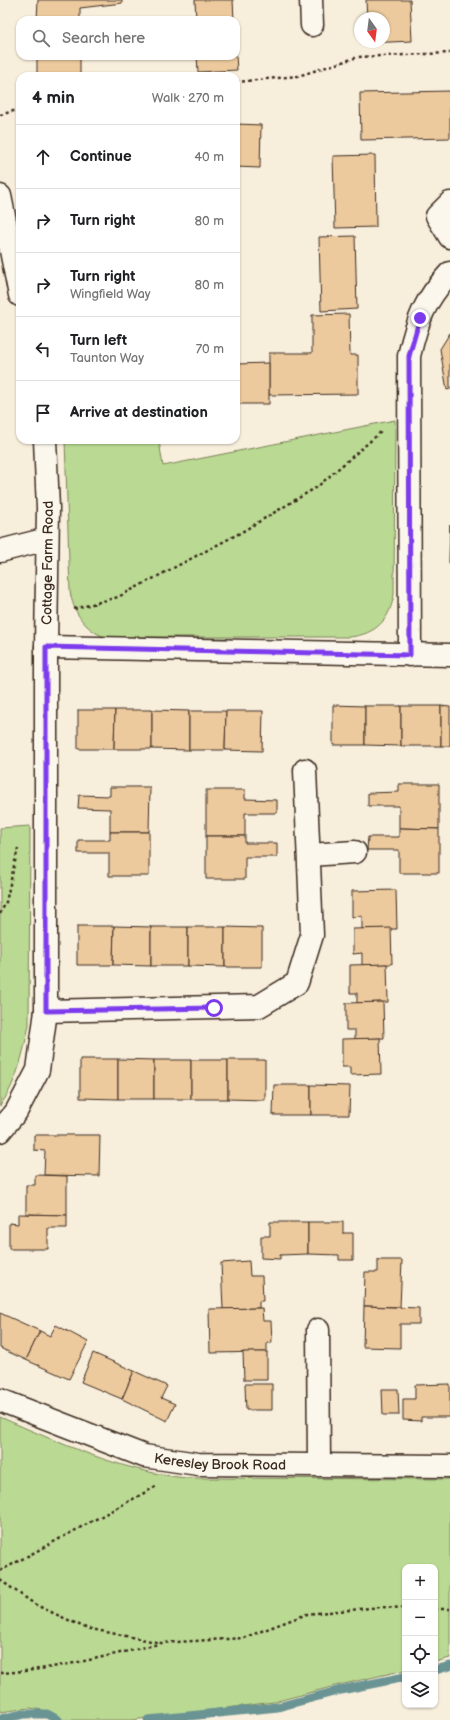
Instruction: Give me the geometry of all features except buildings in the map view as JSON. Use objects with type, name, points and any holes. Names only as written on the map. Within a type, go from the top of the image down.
[{"type":"street","points":[[311,0],[312,25]]},
{"type":"street","points":[[0,196],[16,275]]},
{"type":"street","points":[[450,203],[437,216],[450,237]]},
{"type":"street","points":[[410,655],[409,356],[420,318],[430,297],[450,273]]},
{"type":"street","name":"Cottage Farm Road","points":[[0,1130],[16,1112],[38,1070],[46,1011],[46,647],[48,508],[44,444]]},
{"type":"street","points":[[0,551],[47,539]]},
{"type":"street","points":[[46,647],[450,655]]},
{"type":"street","points":[[46,1011],[259,1006],[297,983],[312,935],[305,770]]},
{"type":"street","points":[[309,855],[355,852]]},
{"type":"street","points":[[318,1330],[319,1464]]},
{"type":"street","name":"Keresley Brook Road","points":[[0,1400],[144,1456],[198,1464],[450,1466]]},
{"type":"path","points":[[240,82],[298,76],[358,57],[450,53]]},
{"type":"path","points":[[0,115],[16,110]]},
{"type":"path","points":[[0,1571],[198,1464]]},
{"type":"path","points":[[0,1580],[36,1605],[86,1628],[161,1643]]},
{"type":"path","points":[[0,1673],[21,1672],[75,1663],[161,1643],[243,1638],[307,1614],[381,1607],[402,1608]]},
{"type":"path","points":[[438,1609],[450,1609]]},
{"type":"green space","points":[[395,420],[394,594],[389,611],[385,618],[374,629],[367,633],[350,637],[105,637],[92,630],[77,613],[70,591],[65,444],[159,444],[163,466]]},
{"type":"green space","points":[[30,826],[29,1025],[22,1057],[15,1077],[0,1106],[0,828]]},
{"type":"green space","points":[[0,1417],[91,1455],[138,1469],[186,1478],[450,1479],[450,1658],[438,1661],[438,1564],[402,1564],[402,1671],[274,1702],[132,1720],[64,1720],[42,1710],[30,1708],[0,1712]]},
{"type":"waterway","points":[[438,1669],[450,1666]]},
{"type":"waterway","points":[[148,1720],[278,1707],[341,1690],[402,1678]]},
{"type":"waterway","points":[[0,1719],[24,1714],[47,1714],[58,1720]]},
{"type":"route","points":[[214,1008],[46,1011],[46,647],[410,655],[409,356],[420,318]]}]
